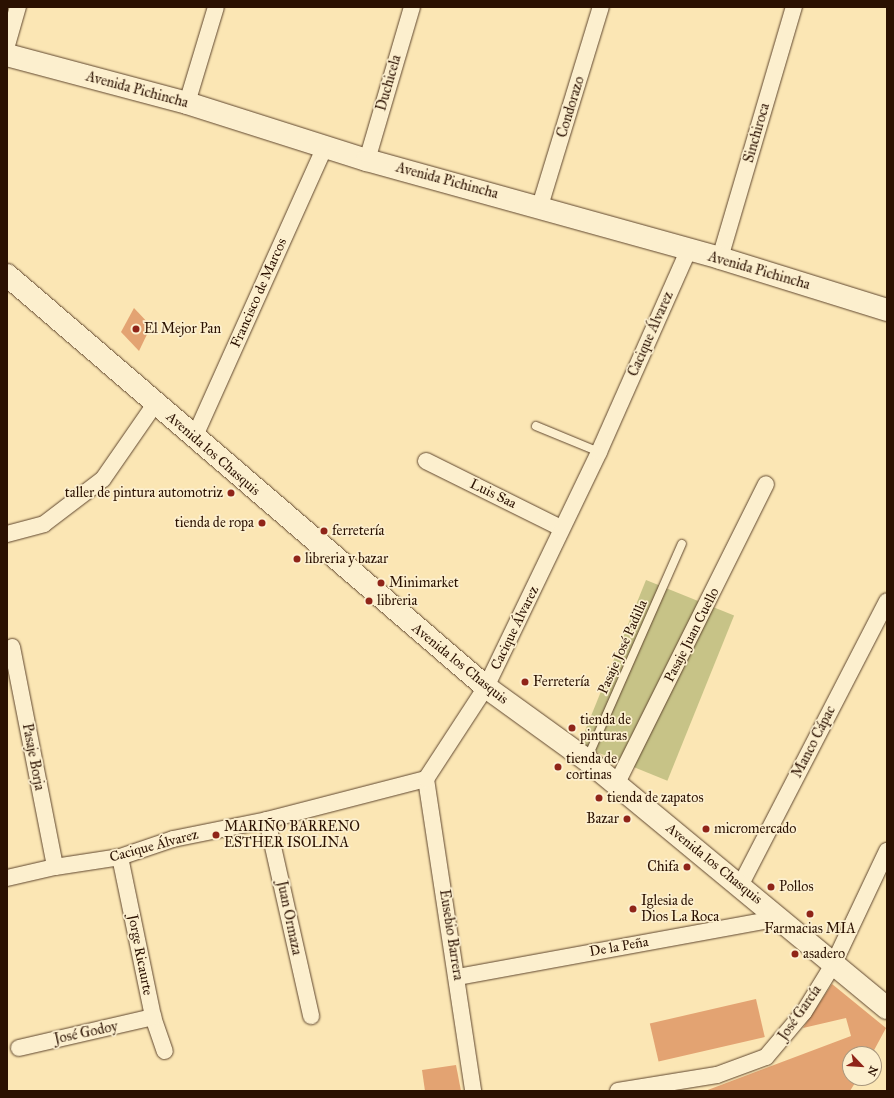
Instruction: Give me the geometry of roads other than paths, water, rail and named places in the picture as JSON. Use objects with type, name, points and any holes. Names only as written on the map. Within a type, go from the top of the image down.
[{"type":"main road","name":"Avenida Pichincha","points":[[7,55],[188,103],[367,160],[540,206],[688,252],[720,258],[887,310]]},
{"type":"main road","name":"Avenida los Chasquis","points":[[7,275],[194,438],[486,687],[587,760],[616,785],[741,884],[887,1008]]},
{"type":"street","points":[[7,45],[18,7]]},
{"type":"street","points":[[188,103],[216,7]]},
{"type":"street","name":"Duchicela","points":[[367,160],[412,7]]},
{"type":"street","name":"Condorazo","points":[[540,206],[601,7]]},
{"type":"street","name":"Sinchiroca","points":[[720,258],[794,7]]},
{"type":"street","name":"Francisco de Marcos","points":[[194,438],[325,147]]},
{"type":"street","name":"Cacique Álvarez","points":[[7,878],[55,866],[120,857],[173,839],[268,820],[426,779],[486,687],[561,528],[599,452],[688,252]]},
{"type":"street","points":[[7,534],[44,524],[103,479],[155,404]]},
{"type":"street","name":"Luis Saa","points":[[426,461],[561,528]]},
{"type":"street","name":"Pasaje Juan Cuello","points":[[616,785],[766,484]]},
{"type":"street","name":"Manco Cápac","points":[[741,884],[887,600]]},
{"type":"street","name":"Pasaje Borja","points":[[12,647],[55,866]]},
{"type":"street","name":"Eusebio Barrera","points":[[426,779],[458,977],[473,1091]]},
{"type":"street","name":"Juan Ormaza","points":[[268,820],[310,1016]]},
{"type":"street","name":"José García","points":[[618,1091],[717,1075],[766,1057],[800,1018],[834,963],[887,851]]},
{"type":"street","name":"Jorge Ricaurte","points":[[120,857],[153,1017],[165,1051]]},
{"type":"street","name":"De la Peña","points":[[458,977],[780,918]]},
{"type":"street","name":"José Godoy","points":[[19,1048],[153,1017]]},
{"type":"lane","points":[[536,426],[599,452]]},
{"type":"lane","name":"Pasaje José Padilla","points":[[587,760],[682,544]]},
{"type":"place","name":"El Mejor Pan","points":[[136,329]]},
{"type":"place","name":"taller de pintura automotriz","points":[[231,493]]},
{"type":"place","name":"tienda de ropa","points":[[262,523]]},
{"type":"place","name":"ferretería","points":[[324,531]]},
{"type":"place","name":"libreria y bazar","points":[[297,559]]},
{"type":"place","name":"Minimarket","points":[[381,583]]},
{"type":"place","name":"libreria","points":[[369,601]]},
{"type":"place","name":"Ferretería","points":[[525,682]]},
{"type":"place","name":"tienda de pinturas","points":[[572,728]]},
{"type":"place","name":"tienda de cortinas","points":[[558,767]]},
{"type":"place","name":"tienda de zapatos","points":[[599,798]]},
{"type":"place","name":"Bazar","points":[[627,819]]},
{"type":"place","name":"micromercado","points":[[706,829]]},
{"type":"place","name":"MARIÑO BARRENO ESTHER ISOLINA","points":[[216,835]]},
{"type":"place","name":"Chifa","points":[[687,867]]},
{"type":"place","name":"Pollos","points":[[771,887]]},
{"type":"place","name":"Iglesia de Dios La Roca","points":[[633,909]]},
{"type":"place","name":"Farmacias MIA","points":[[810,914]]},
{"type":"place","name":"asadero","points":[[795,954]]}]
